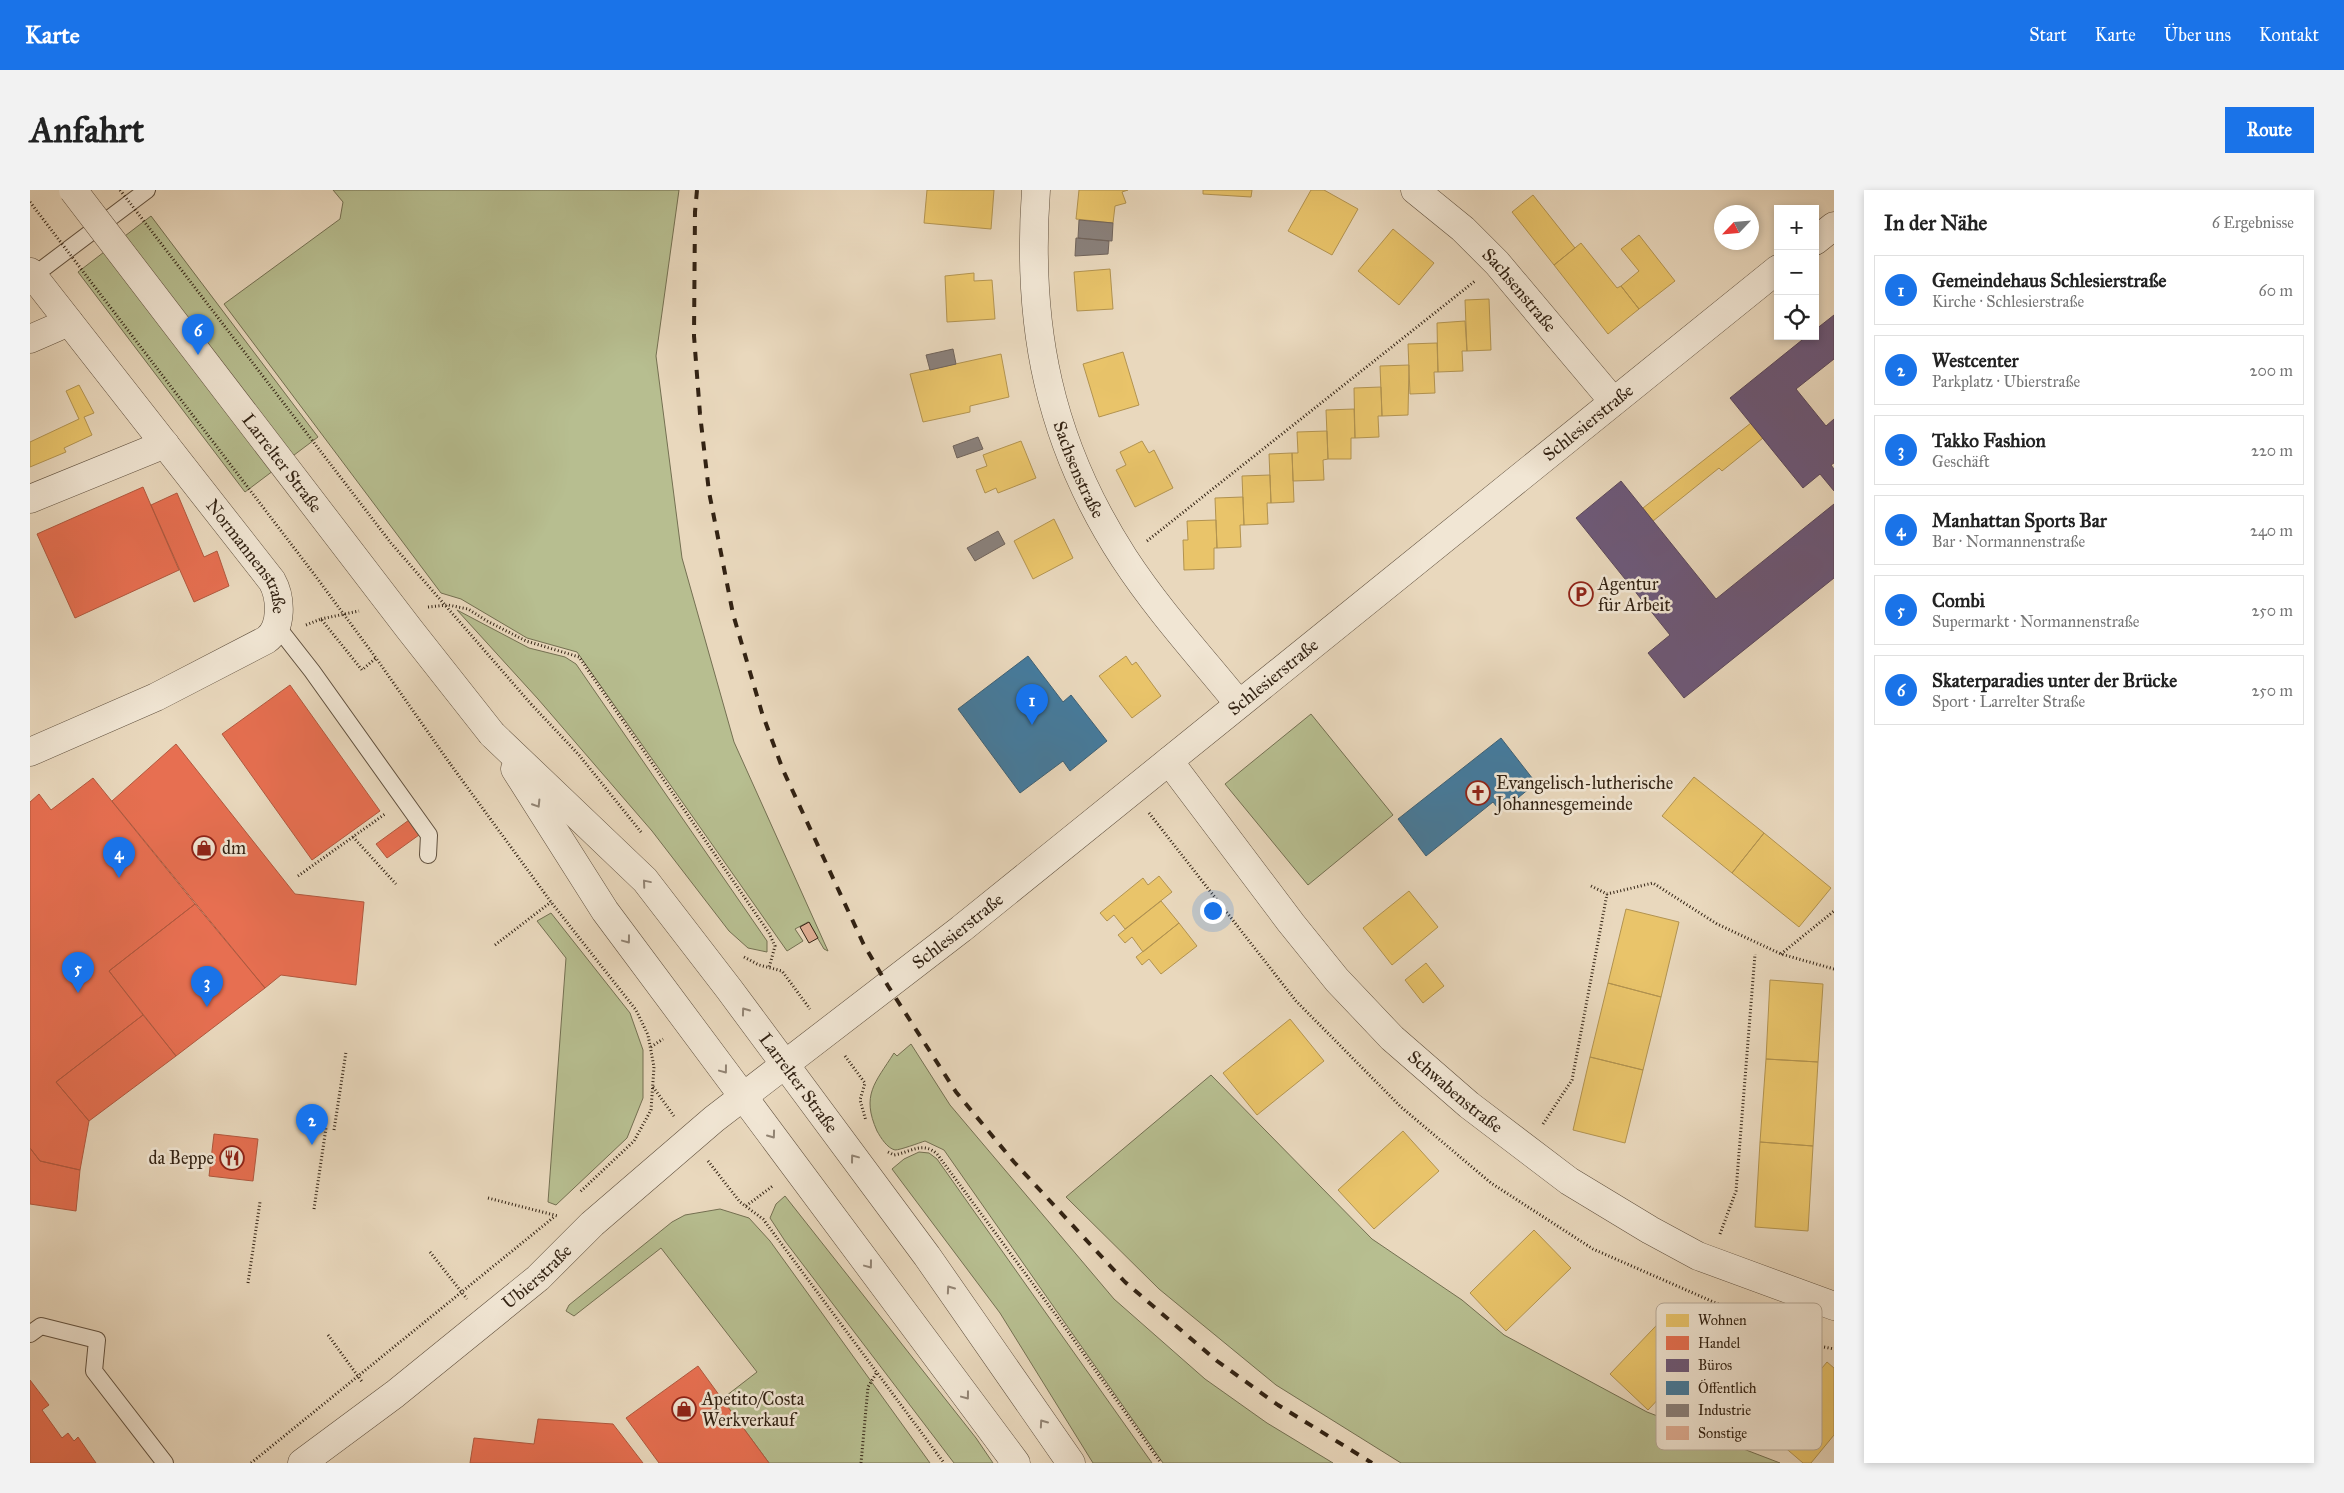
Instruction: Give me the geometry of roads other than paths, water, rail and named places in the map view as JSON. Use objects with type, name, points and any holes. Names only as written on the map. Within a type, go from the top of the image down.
[{"type":"street","name":"Larrelter Straße","points":[[73,190],[492,734],[605,911],[927,1256],[1071,1463]]},
{"type":"street","name":"Sachsenstraße","points":[[1036,190],[1033,283],[1038,332],[1051,396],[1062,434],[1082,482],[1100,518],[1125,559],[1155,601],[1239,704]]},
{"type":"street","name":"Sachsenstraße","points":[[1415,190],[1463,229],[1497,263],[1613,401]]},
{"type":"street","points":[[1819,237],[1834,226]]},
{"type":"street","name":"Schlesierstraße","points":[[764,1080],[961,930],[1774,272]]},
{"type":"street","name":"Normannenstraße","points":[[30,752],[164,693],[266,640],[273,633],[276,625],[278,596],[272,581],[32,274]]},
{"type":"street","points":[[30,339],[68,322]]},
{"type":"street","points":[[30,500],[165,444]]},
{"type":"street","name":"Larrelter Straße","points":[[492,734],[645,880],[764,1080],[1016,1463]]},
{"type":"street","name":"Schwabenstraße","points":[[1169,761],[1291,923],[1337,980],[1392,1038],[1469,1105],[1569,1181],[1650,1230],[1710,1260],[1834,1306]]},
{"type":"street","name":"Ubierstraße","points":[[302,1463],[380,1406],[538,1278],[592,1224],[668,1157],[764,1080]]},
{"type":"lane","points":[[32,274],[147,190]]},
{"type":"lane","points":[[276,625],[312,671],[429,835],[428,854]]},
{"type":"lane","points":[[30,1334],[41,1326],[97,1340],[94,1371],[165,1463]]},
{"type":"railway","points":[[697,190],[695,212],[694,336],[700,414],[709,492],[733,614],[762,713],[783,770],[863,943],[888,986],[956,1092],[1014,1162],[1125,1282],[1217,1361],[1278,1405],[1372,1463]]},
{"type":"place","name":"Skaterparadies unter der Brücke","points":[[198,355]]},
{"type":"place","name":"Agentur für Arbeit","points":[[1581,594]]},
{"type":"place","name":"Gemeindehaus Schlesierstraße","points":[[1032,725]]},
{"type":"place","name":"Evangelisch-lutherische Johannesgemeinde","points":[[1478,793]]},
{"type":"place","name":"dm","points":[[204,848]]},
{"type":"place","name":"Manhattan Sports Bar","points":[[119,878]]},
{"type":"place","name":"Combi","points":[[78,993]]},
{"type":"place","name":"Takko Fashion","points":[[207,1007]]},
{"type":"place","name":"Westcenter","points":[[312,1145]]},
{"type":"place","name":"da Beppe","points":[[232,1158]]},
{"type":"place","name":"Apetito/Costa Werkverkauf","points":[[684,1409]]}]
